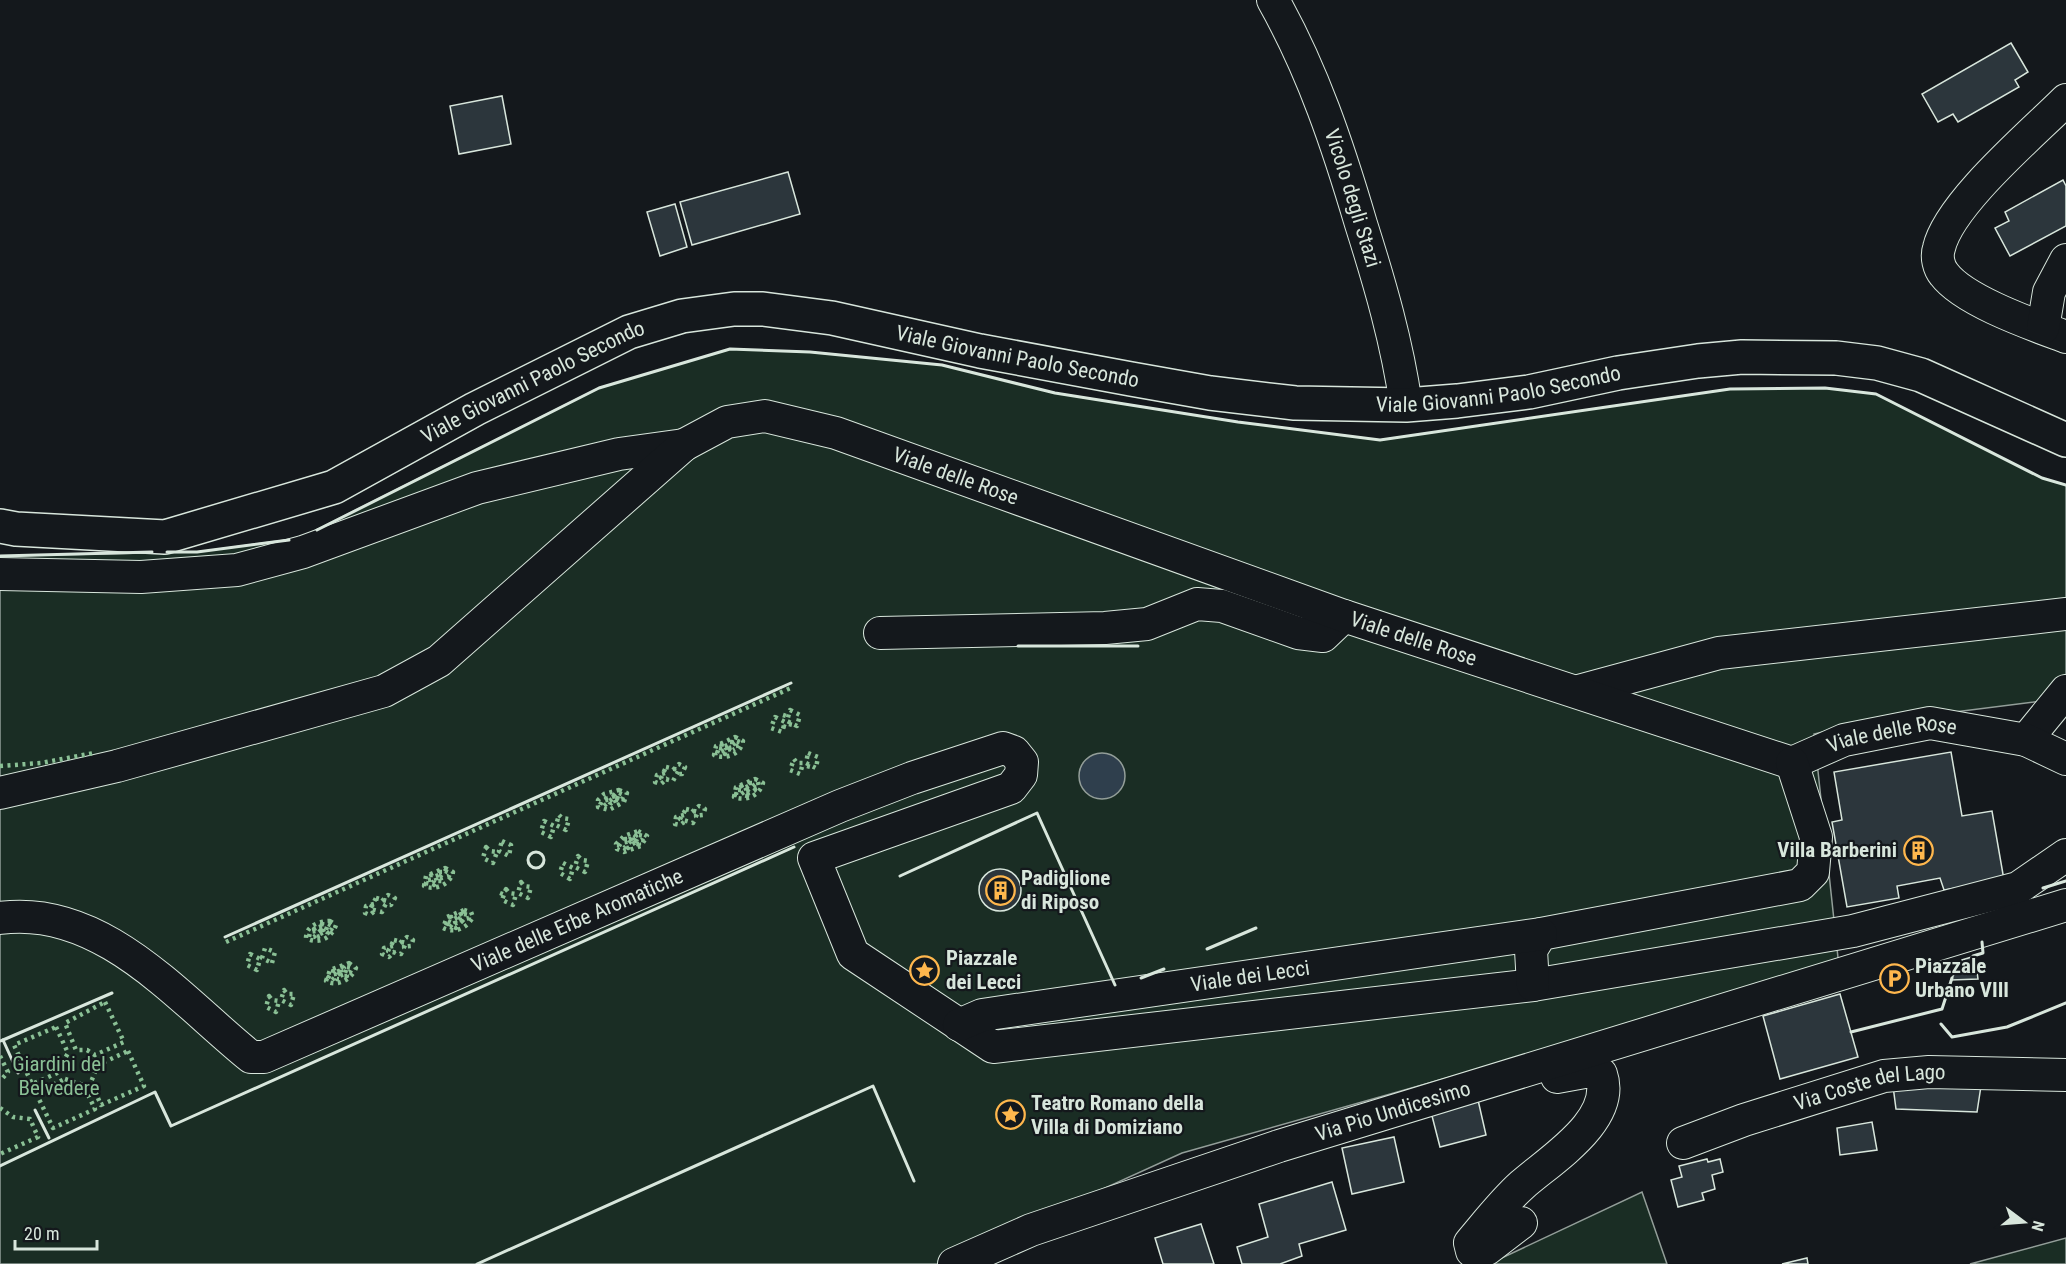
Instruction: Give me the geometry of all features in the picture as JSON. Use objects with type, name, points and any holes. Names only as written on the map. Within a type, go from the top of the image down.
[{"type":"main road","name":"Viale Giovanni Paolo Secondo","points":[[0,525],[16,529],[165,537],[334,487],[475,409],[629,332],[682,316],[734,309],[763,309],[832,318],[980,351],[1220,395],[1295,403],[1406,405],[1509,395],[1618,373],[1698,361],[1742,357],[1817,357],[1877,363],[1907,370],[2066,440]]},
{"type":"street","name":"Vicolo degli Stazi","points":[[1273,0],[1310,74],[1342,162],[1395,338],[1406,405]]},
{"type":"street","points":[[2066,100],[1972,195],[1954,219],[1938,250],[1941,268],[1957,285],[1996,308],[2054,332],[2049,292],[2066,260]]},
{"type":"street","name":"Viale delle Rose","points":[[684,445],[727,422],[765,416],[836,433],[1344,616],[1580,691],[1792,763],[1844,740],[1930,723],[2026,740],[2066,759]]},
{"type":"street","points":[[0,574],[141,576],[237,570],[303,552],[477,488],[619,454],[684,445]]},
{"type":"street","points":[[3,791],[117,766],[384,691],[439,661],[684,445]]},
{"type":"street","points":[[880,633],[1106,628],[1147,624],[1197,604],[1222,606],[1298,633],[1323,636],[1344,616]]},
{"type":"street","points":[[1580,691],[1719,653],[2066,614]]},
{"type":"street","points":[[2026,740],[2066,691]]},
{"type":"street","name":"Viale delle Erbe Aromatiche","points":[[0,918],[20,915],[84,929],[150,969],[251,1056],[264,1057],[840,806],[912,778],[1003,748],[1014,752],[1022,762],[1021,775],[1011,788],[814,858],[853,954],[959,1025]]},
{"type":"street","name":"Viale dei Lecci","points":[[959,1025],[994,1014],[1541,934],[1800,885],[1813,873],[1816,837],[1792,763]]},
{"type":"street","name":"Viale dei Lecci","points":[[959,1025],[993,1047],[1533,985],[1853,931],[2018,888],[2066,855]]},
{"type":"street","name":"Via Pio Undicesimo","points":[[954,1264],[1031,1230],[1268,1150],[2066,905]]},
{"type":"street","points":[[1533,985],[1531,950],[1541,934]]},
{"type":"street","points":[[1467,1257],[1470,1243],[1521,1185],[1583,1135],[1601,1098],[1603,1080],[1596,1072],[1552,1077],[1523,1073]]},
{"type":"street","name":"Via Coste del Lago","points":[[1683,1143],[1744,1120],[1884,1076],[1929,1072],[2066,1075]]},
{"type":"street","points":[[1467,1257],[1487,1249],[1521,1223]]},
{"type":"green space","name":"Giardini del Belvedere","points":[[730,349],[810,352],[942,365],[1055,393],[1238,422],[1380,440],[1730,389],[1825,388],[1876,394],[2042,478],[2066,485],[2066,698],[1851,725],[1814,734],[1839,967],[1182,1153],[938,1264],[0,1264],[0,556],[197,552],[300,538],[599,388]]},
{"type":"green space","points":[[1642,1192],[1667,1264],[1489,1264]]},
{"type":"green space","points":[[2066,1238],[2066,1264],[1970,1264]]},
{"type":"water","points":[[1102,753],[1118,760],[1125,776],[1118,792],[1102,799],[1086,792],[1079,776],[1086,760]]},
{"type":"building","points":[[2011,43],[2028,72],[2015,80],[2019,87],[1958,122],[1953,114],[1938,122],[1922,94]]},
{"type":"building","points":[[502,96],[511,144],[459,154],[450,106]]},
{"type":"building","points":[[788,172],[800,214],[692,245],[680,202]]},
{"type":"building","points":[[2063,180],[2066,186],[2066,226],[2010,256],[1995,228],[2009,221],[2005,212]]},
{"type":"building","points":[[675,204],[687,247],[660,256],[647,212]]},
{"type":"building","name":"Villa Barberini","points":[[1951,752],[1962,816],[1992,811],[2004,880],[1944,890],[1940,878],[1897,886],[1899,898],[1847,907],[1832,822],[1842,820],[1834,772]]},
{"type":"building","name":"Padiglione di Riposo","points":[[1000,869],[1008,870],[1015,875],[1020,882],[1020,898],[1015,905],[1008,910],[1000,911],[992,910],[985,905],[980,898],[979,890],[980,882],[985,875],[992,870]]},
{"type":"building","points":[[1975,956],[1978,979],[1951,980],[1962,960]]},
{"type":"building","points":[[1840,994],[1858,1057],[1780,1079],[1763,1016]]},
{"type":"building","points":[[1893,1086],[1981,1086],[1977,1112],[1896,1109]]},
{"type":"building","points":[[1478,1100],[1486,1135],[1440,1147],[1431,1112]]},
{"type":"building","points":[[1872,1122],[1877,1150],[1840,1155],[1837,1128]]},
{"type":"building","points":[[1394,1137],[1404,1182],[1352,1194],[1342,1148]]},
{"type":"building","points":[[1707,1159],[1708,1162],[1720,1159],[1723,1172],[1712,1175],[1715,1189],[1702,1193],[1704,1200],[1678,1207],[1671,1180],[1682,1177],[1679,1166]]},
{"type":"building","points":[[1332,1182],[1346,1230],[1299,1244],[1302,1256],[1280,1264],[1242,1264],[1237,1247],[1268,1237],[1259,1204]]},
{"type":"building","points":[[1201,1224],[1214,1264],[1163,1264],[1155,1238]]},
{"type":"building","points":[[1807,1258],[1808,1264],[1782,1264]]},
{"type":"hedge","points":[[226,942],[793,687]]},
{"type":"hedge","points":[[790,710],[800,715],[797,726],[787,721],[790,710]]},
{"type":"hedge","points":[[783,715],[789,717]]},
{"type":"hedge","points":[[775,717],[785,722],[782,732],[771,728],[775,717]]},
{"type":"hedge","points":[[789,724],[793,725]]},
{"type":"hedge","points":[[783,726],[788,728]]},
{"type":"hedge","points":[[735,737],[743,741],[742,746],[736,752],[723,757],[714,755],[716,746],[735,737]]},
{"type":"hedge","points":[[737,741],[740,745],[729,748],[737,741]]},
{"type":"hedge","points":[[730,742],[732,742],[726,746],[724,746],[721,747],[722,744],[724,745],[725,746],[726,747],[727,750],[727,751],[728,752],[725,754],[725,751],[726,751],[727,750],[731,749],[735,749],[733,750]]},
{"type":"hedge","points":[[719,748],[724,749],[725,750],[717,753],[719,748]]},
{"type":"hedge","points":[[0,766],[41,763],[94,753]]},
{"type":"hedge","points":[[808,753],[818,757],[816,768],[806,763],[808,753]]},
{"type":"hedge","points":[[794,759],[797,763],[803,763],[800,774],[790,770],[794,759]]},
{"type":"hedge","points":[[673,770],[679,764],[685,767],[682,774],[675,774]]},
{"type":"hedge","points":[[807,766],[811,767]]},
{"type":"hedge","points":[[666,767],[679,770],[673,781],[661,778],[666,767]]},
{"type":"hedge","points":[[665,773],[657,775],[655,782],[661,784],[668,778]]},
{"type":"hedge","points":[[755,779],[763,783],[756,794],[743,799],[734,797],[736,787],[755,779]]},
{"type":"hedge","points":[[758,782],[759,787],[748,790],[758,782]]},
{"type":"hedge","points":[[749,783],[752,783],[749,786],[748,786],[745,788],[744,788],[743,789],[741,786],[744,786],[745,787],[745,788],[747,791],[747,793],[747,795],[747,796],[744,795],[755,790],[753,792]]},
{"type":"hedge","points":[[619,790],[627,793],[624,802],[609,810],[598,807],[598,800],[604,794],[619,790]]},
{"type":"hedge","points":[[738,790],[743,790],[744,792],[740,795],[736,794],[738,790]]},
{"type":"hedge","points":[[607,797],[613,797],[616,793],[613,796],[613,797],[614,798],[615,801],[616,802],[616,803],[619,801],[617,800],[610,804],[609,806],[611,805]]},
{"type":"hedge","points":[[619,793],[624,795],[622,799],[617,799],[619,793]]},
{"type":"hedge","points":[[612,799],[604,806],[600,805],[602,801],[612,799]]},
{"type":"hedge","points":[[692,812],[699,806],[705,809],[703,815],[694,816]]},
{"type":"hedge","points":[[686,809],[698,812],[693,823],[680,819],[686,809]]},
{"type":"hedge","points":[[559,815],[569,819],[566,830],[556,825],[559,815]]},
{"type":"hedge","points":[[684,815],[676,817],[675,824],[680,825],[687,820]]},
{"type":"hedge","points":[[544,821],[554,826],[551,837],[541,832],[544,821]]},
{"type":"hedge","points":[[638,831],[647,836],[641,846],[624,852],[617,849],[616,844],[624,836],[638,831]]},
{"type":"hedge","points":[[627,839],[626,841],[636,836],[633,834],[633,837],[633,838],[633,839],[635,842],[635,843],[636,844],[639,844],[636,842],[629,846],[628,848],[631,847]]},
{"type":"hedge","points":[[639,835],[644,836],[642,840],[636,841],[639,835]]},
{"type":"hedge","points":[[502,841],[511,845],[509,856],[499,851],[502,841]]},
{"type":"hedge","points":[[631,841],[624,848],[619,846],[621,843],[631,841]]},
{"type":"hedge","points":[[486,847],[490,851],[497,852],[493,863],[483,858],[486,847]]},
{"type":"hedge","points":[[578,856],[588,861],[585,872],[575,867],[578,856]]},
{"type":"hedge","points":[[563,863],[573,868],[570,879],[560,873],[563,863]]},
{"type":"hedge","points":[[445,868],[453,872],[446,883],[433,888],[424,886],[426,876],[445,868]]},
{"type":"hedge","points":[[445,871],[450,873],[449,876],[438,879],[445,871]]},
{"type":"hedge","points":[[439,872],[442,872],[437,876],[435,876],[433,877],[431,875],[434,875],[435,876],[437,881],[437,882],[434,885],[437,881],[443,881]]},
{"type":"hedge","points":[[434,879],[431,884],[426,883],[428,880],[434,879]]},
{"type":"hedge","points":[[521,882],[524,886],[531,887],[528,898],[518,893],[521,882]]},
{"type":"hedge","points":[[506,889],[509,893],[516,894],[513,905],[502,900],[506,889]]},
{"type":"hedge","points":[[500,893],[505,895]]},
{"type":"hedge","points":[[382,901],[388,895],[395,898],[391,905],[384,905]]},
{"type":"hedge","points":[[376,898],[387,901],[382,912],[370,909],[376,898]]},
{"type":"hedge","points":[[374,904],[366,906],[365,913],[370,915],[377,909]]},
{"type":"hedge","points":[[464,910],[471,912],[473,917],[467,924],[456,930],[443,928],[447,917],[464,910]]},
{"type":"hedge","points":[[459,915],[461,914],[460,916],[452,920],[451,917],[454,918],[454,919],[456,924],[457,924],[456,928],[453,926],[454,924],[462,921],[464,923],[462,923]]},
{"type":"hedge","points":[[464,914],[469,915],[469,918],[457,921],[464,914]]},
{"type":"hedge","points":[[330,921],[336,925],[328,937],[315,941],[306,938],[308,930],[314,925],[330,921]]},
{"type":"hedge","points":[[448,921],[453,923],[450,927],[446,926],[448,921]]},
{"type":"hedge","points":[[316,928],[314,929],[325,925],[322,924],[322,928],[325,934],[328,933],[326,931],[318,935],[317,937],[320,936]]},
{"type":"hedge","points":[[328,924],[333,926],[331,930],[326,930],[328,924]]},
{"type":"hedge","points":[[321,930],[314,937],[309,937],[310,932],[321,930]]},
{"type":"hedge","points":[[400,943],[407,937],[413,940],[411,946],[402,947]]},
{"type":"hedge","points":[[394,940],[406,943],[401,954],[388,951],[394,940]]},
{"type":"hedge","points":[[393,946],[384,948],[382,954],[389,957],[395,951]]},
{"type":"hedge","points":[[265,948],[275,952],[272,963],[262,958],[265,948]]},
{"type":"hedge","points":[[250,954],[260,959],[257,970],[247,965],[250,954]]},
{"type":"hedge","points":[[349,963],[356,968],[347,979],[339,983],[326,981],[330,970],[349,963]]},
{"type":"hedge","points":[[335,971],[333,971],[335,973],[340,970],[342,970],[344,968],[341,966],[341,969],[341,970],[341,971],[343,975],[344,976],[347,976],[345,974],[343,975],[341,975],[337,979],[339,979]]},
{"type":"hedge","points":[[347,967],[352,968],[350,972],[345,973],[347,967]]},
{"type":"hedge","points":[[340,973],[332,980],[328,978],[330,975],[340,973]]},
{"type":"hedge","points":[[284,990],[287,994],[294,994],[291,1005],[281,1000],[284,990]]},
{"type":"hedge","points":[[269,996],[272,1000],[279,1001],[276,1012],[266,1007],[269,996]]},
{"type":"hedge","points":[[105,1002],[124,1042],[95,1055],[87,1050],[76,1050],[65,1023],[105,1002]]},
{"type":"hedge","points":[[56,1027],[68,1053],[63,1062],[62,1071],[32,1084],[14,1045],[56,1027]]},
{"type":"hedge","points":[[128,1051],[144,1086],[101,1105],[91,1082],[98,1065],[128,1051]]},
{"type":"hedge","points":[[0,1056],[8,1072],[0,1081]]},
{"type":"hedge","points":[[65,1079],[83,1085],[95,1109],[53,1128],[36,1093],[65,1079]]},
{"type":"hedge","points":[[0,1108],[13,1117],[30,1119],[38,1137],[0,1154]]},
{"type":"wall","points":[[317,530],[599,388],[730,349],[810,352],[942,365],[1055,393],[1238,422],[1380,440],[1730,389],[1825,388],[1876,394],[2042,478],[2066,485]]},
{"type":"wall","points":[[167,552],[197,552],[289,540]]},
{"type":"wall","points":[[0,556],[152,552]]},
{"type":"wall","points":[[1018,646],[1138,646]]},
{"type":"wall","points":[[225,937],[791,683]]},
{"type":"wall","points":[[900,876],[1037,813],[1115,985]]},
{"type":"wall","points":[[0,1166],[155,1092],[171,1126],[794,847]]},
{"type":"wall","points":[[533,852],[539,852],[544,860],[542,866],[533,868],[528,863],[528,857],[533,852]]},
{"type":"wall","points":[[2043,888],[2066,881]]},
{"type":"wall","points":[[1207,949],[1256,928]]},
{"type":"wall","points":[[1973,956],[1983,953],[1982,942]]},
{"type":"wall","points":[[1141,978],[1164,969]]},
{"type":"wall","points":[[1851,1032],[1942,1009],[1952,978]]},
{"type":"wall","points":[[3,1040],[112,993]]},
{"type":"wall","points":[[1941,1024],[1952,1037],[2007,1027],[2066,1003]]},
{"type":"wall","points":[[0,1041],[3,1040],[18,1073]]},
{"type":"wall","points":[[477,1264],[873,1086],[914,1181]]},
{"type":"wall","points":[[35,1110],[49,1138]]},
{"type":"place","name":"Villa Barberini","points":[[1918,850]]},
{"type":"place","name":"Padiglione di Riposo","points":[[1000,890]]},
{"type":"place","name":"Piazzale dei Lecci","points":[[925,970]]},
{"type":"place","name":"Piazzale Urbano VIII","points":[[1894,978]]},
{"type":"place","name":"Teatro Romano della Villa di Domiziano","points":[[1010,1115]]}]
